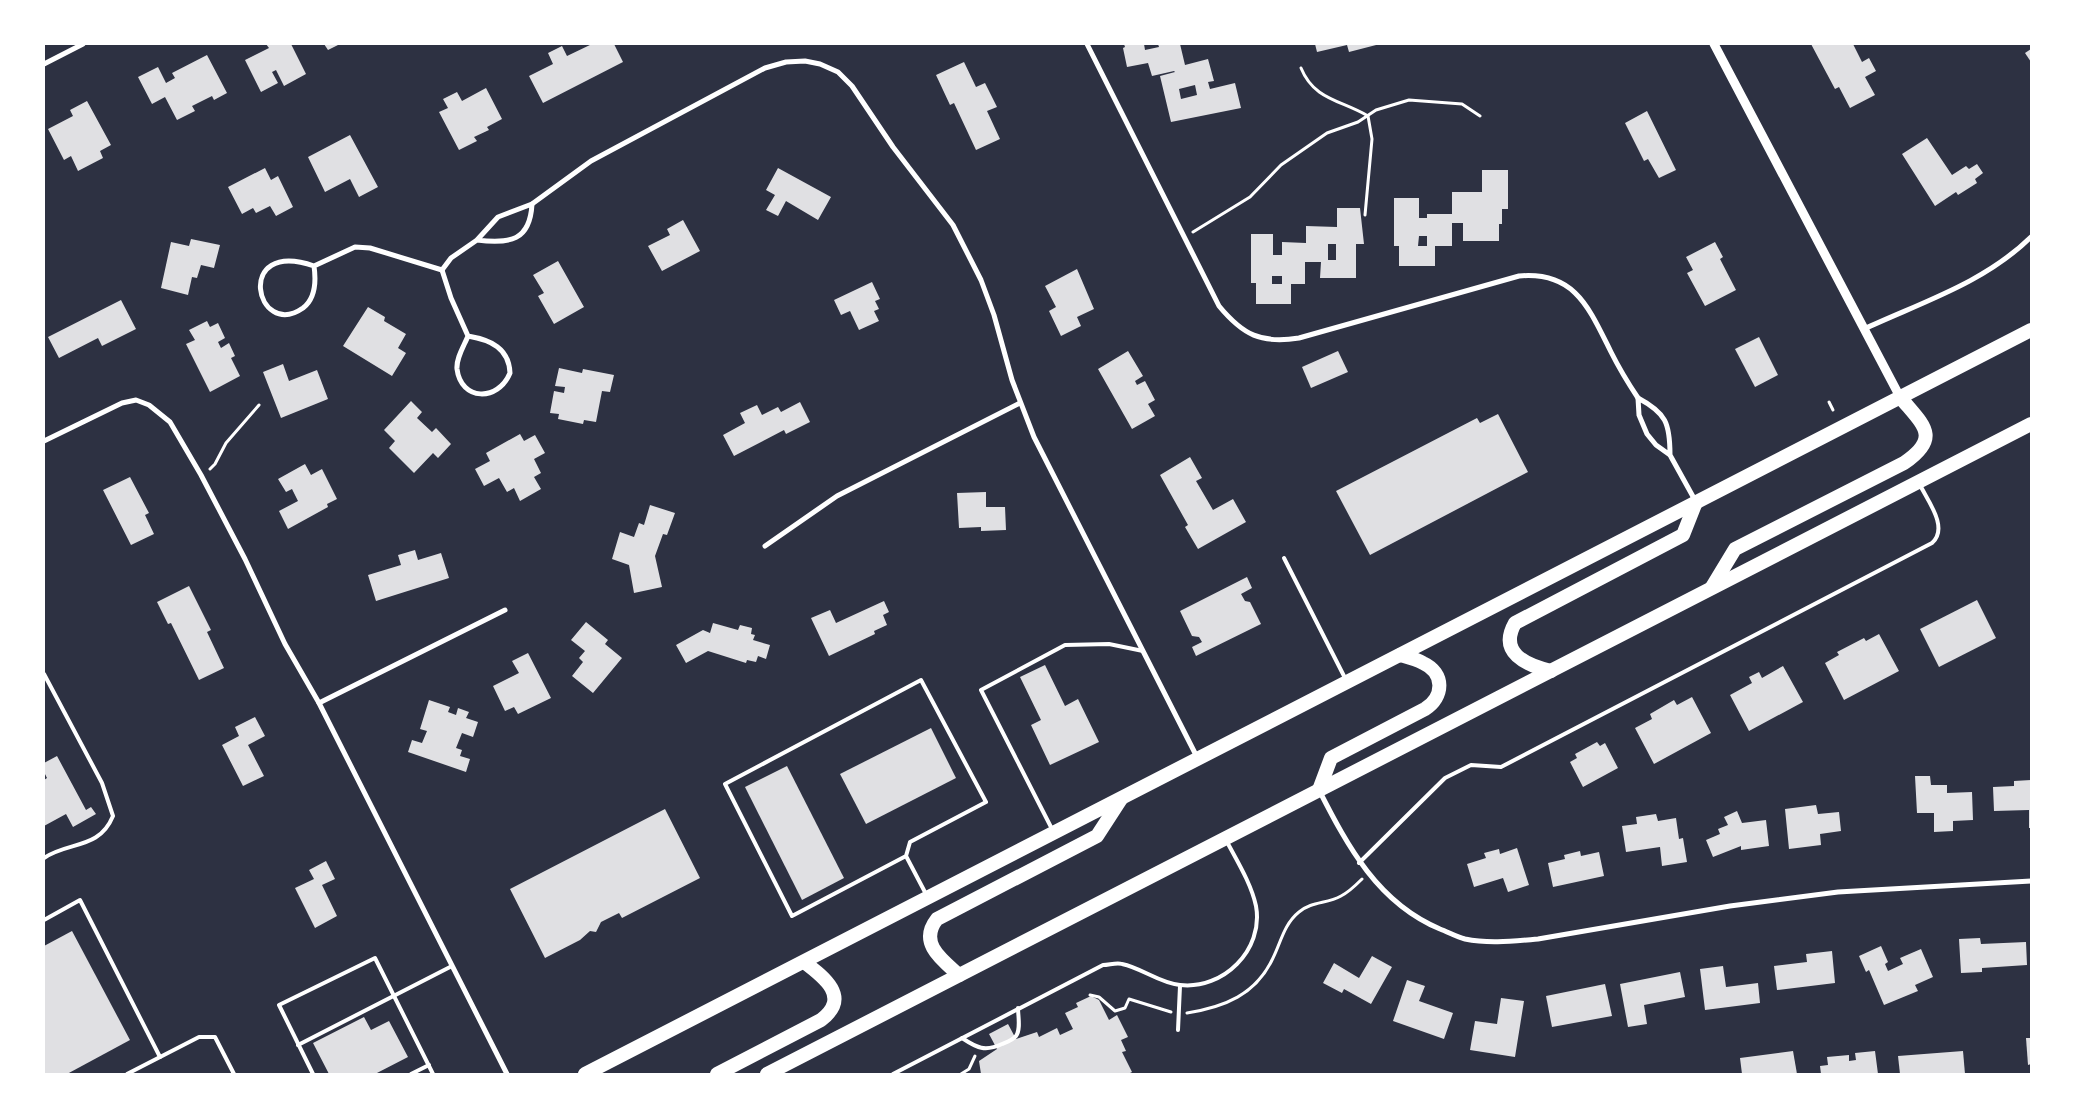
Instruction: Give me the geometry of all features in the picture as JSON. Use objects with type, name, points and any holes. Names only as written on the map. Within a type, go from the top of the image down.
[{"type":"highway","points":[[585,1074],[2031,330]]},
{"type":"highway","points":[[1711,588],[1735,549],[1904,463],[1920,452],[1926,436],[1924,426],[1900,397]]},
{"type":"highway","points":[[766,1074],[2031,424]]},
{"type":"highway","points":[[1551,670],[1534,666],[1518,656],[1512,649],[1510,632],[1515,623],[1683,535],[1696,502]]},
{"type":"highway","points":[[1319,790],[1331,758],[1433,704],[1439,695],[1440,681],[1432,668],[1400,655]]},
{"type":"highway","points":[[959,975],[932,948],[930,931],[937,919],[1097,836],[1122,798]]},
{"type":"highway","points":[[717,1074],[821,1020],[832,1010],[834,997],[830,985],[804,962]]},
{"type":"highway","points":[[608,1074],[627,1053]]},
{"type":"street","points":[[44,64],[83,44]]},
{"type":"street","points":[[1087,44],[1219,306],[1231,321],[1245,332],[1261,339],[1281,341],[1338,327],[1519,276],[1550,278],[1572,289],[1582,299],[1638,398],[1639,415],[1647,434],[1656,445],[1670,455],[1696,502]]},
{"type":"street","points":[[1714,44],[1863,330],[1900,397]]},
{"type":"street","points":[[442,270],[451,258],[477,240],[498,217],[532,204],[591,161],[744,78],[765,68],[786,62],[805,61],[820,64],[838,72],[852,86],[893,147],[953,225],[981,280],[994,315],[1020,403],[1054,477],[1198,759]]},
{"type":"street","points":[[477,240],[500,243],[522,234],[527,229],[532,204]]},
{"type":"street","points":[[1863,330],[1975,280],[1996,266],[2031,237]]},
{"type":"street","points":[[314,266],[316,276],[309,303],[292,314],[283,315],[269,308],[260,290],[260,280],[267,269],[275,263],[286,260],[296,260],[314,266],[354,247],[370,248],[442,270]]},
{"type":"street","points":[[442,270],[450,298],[468,336],[458,360],[457,370],[461,379],[468,389],[485,394],[500,389],[510,373],[507,356],[494,343],[468,336]]},
{"type":"street","points":[[1638,398],[1655,407],[1663,415],[1670,436],[1670,455]]},
{"type":"street","points":[[44,441],[122,403],[136,400],[149,406],[170,422],[201,475],[245,559],[285,644],[319,703],[507,1074]]},
{"type":"street","points":[[765,546],[837,496],[1020,403]]},
{"type":"street","points":[[319,703],[505,610]]},
{"type":"street","points":[[1319,790],[1359,863],[1382,890],[1416,917],[1464,939],[1486,942],[1538,938],[1730,906],[1838,892],[2031,881]]},
{"type":"lane","points":[[1359,863],[1445,778],[1471,765],[1501,767],[1932,543],[1939,535],[1939,525],[1918,482]]},
{"type":"lane","points":[[1284,558],[1347,682]]},
{"type":"lane","points":[[1054,833],[981,690],[1065,645],[1109,644],[1143,651]]},
{"type":"lane","points":[[44,674],[102,783],[113,816],[103,834],[78,846],[59,849],[44,858]]},
{"type":"lane","points":[[906,856],[792,916],[725,784],[921,680],[986,802],[910,842],[906,856],[928,898]]},
{"type":"lane","points":[[893,1074],[1104,965],[1122,963],[1168,983],[1180,986],[1198,985],[1214,980],[1235,968],[1249,950],[1255,928],[1256,908],[1251,889],[1225,838]]},
{"type":"lane","points":[[44,920],[80,900],[160,1057]]},
{"type":"lane","points":[[313,1074],[279,1006],[375,958],[433,1074]]},
{"type":"lane","points":[[298,1044],[452,966]]},
{"type":"lane","points":[[1178,1030],[1180,986]]},
{"type":"lane","points":[[962,1038],[977,1048],[993,1049],[1016,1037],[1019,1025],[1018,1008]]},
{"type":"lane","points":[[127,1074],[199,1037],[209,1035],[215,1037],[234,1074]]},
{"type":"lane","points":[[411,1074],[429,1066]]},
{"type":"path","points":[[1301,68],[1310,86],[1320,95],[1351,106],[1368,116],[1372,139],[1365,215]]},
{"type":"path","points":[[1184,238],[1250,197],[1281,165],[1327,133],[1358,122],[1376,110],[1409,100],[1462,104],[1480,116]]},
{"type":"path","points":[[1829,402],[1833,410]]},
{"type":"path","points":[[201,475],[215,464],[226,443],[259,405]]},
{"type":"path","points":[[960,1074],[969,1068],[977,1048]]},
{"type":"building","points":[[266,44],[291,44],[306,74],[284,86],[276,70],[272,72],[278,83],[261,92],[245,60],[269,48]]},
{"type":"building","points":[[324,44],[340,44],[328,50]]},
{"type":"building","points":[[592,44],[614,44],[623,62],[543,103],[529,76],[553,64],[548,53],[562,46],[567,56]]},
{"type":"building","points":[[1124,44],[1144,44],[1145,50],[1159,47],[1158,44],[1180,44],[1185,65],[1208,59],[1214,81],[1208,82],[1210,89],[1235,83],[1241,108],[1171,122],[1160,76],[1175,72],[1152,76],[1148,63],[1127,67],[1123,48],[1125,47]],"holes":[[[1195,85],[1197,95],[1181,99],[1179,89]]]},
{"type":"building","points":[[1315,44],[1380,44],[1349,52],[1347,45],[1317,52]]},
{"type":"building","points":[[1811,44],[1853,44],[1862,62],[1869,58],[1876,71],[1865,77],[1875,95],[1850,108],[1839,87],[1835,89]]},
{"type":"building","points":[[2031,49],[2031,62],[2025,53]]},
{"type":"building","points":[[207,55],[227,93],[214,100],[212,96],[192,106],[195,111],[177,120],[165,97],[152,104],[138,77],[158,67],[166,83],[175,78],[172,73]]},
{"type":"building","points":[[964,62],[976,87],[985,83],[997,107],[987,111],[1000,139],[976,150],[954,103],[950,105],[936,75]]},
{"type":"building","points":[[486,88],[502,119],[487,127],[489,130],[474,137],[477,141],[459,150],[439,112],[448,108],[443,99],[457,92],[462,101]]},
{"type":"building","points":[[87,101],[111,145],[100,151],[103,158],[78,171],[71,156],[64,160],[48,129],[73,116],[70,110]]},
{"type":"building","points":[[1647,111],[1676,170],[1659,178],[1648,159],[1644,161],[1625,123]]},
{"type":"building","points":[[350,135],[378,187],[359,197],[350,179],[325,192],[308,157]]},
{"type":"building","points":[[1927,138],[1952,175],[1966,166],[1969,169],[1977,164],[1983,173],[1975,179],[1977,183],[1958,195],[1956,192],[1935,206],[1902,154]]},
{"type":"building","points":[[265,168],[271,180],[278,176],[293,207],[276,216],[270,206],[256,213],[253,208],[242,214],[228,187]]},
{"type":"building","points":[[778,168],[831,197],[818,220],[786,201],[778,216],[766,210],[775,195],[766,190]]},
{"type":"building","points":[[1482,170],[1508,170],[1508,209],[1502,209],[1502,224],[1499,224],[1499,241],[1463,241],[1463,223],[1452,223],[1452,246],[1435,246],[1435,266],[1399,266],[1399,246],[1394,246],[1394,198],[1419,198],[1419,218],[1427,218],[1427,214],[1452,214],[1452,192],[1482,192]],"holes":[[[1419,236],[1427,236],[1427,246],[1418,246]]]},
{"type":"building","points":[[1337,208],[1360,208],[1364,244],[1356,244],[1356,278],[1320,278],[1321,262],[1305,262],[1305,284],[1291,284],[1291,304],[1256,304],[1256,283],[1251,283],[1251,234],[1273,234],[1273,255],[1282,255],[1282,242],[1306,243],[1306,226],[1337,227]],"holes":[[[1328,244],[1336,244],[1336,260],[1328,260]],[[1272,276],[1282,276],[1282,284],[1272,284]]]},
{"type":"building","points":[[683,220],[700,251],[662,271],[648,246],[670,235],[667,229]]},
{"type":"building","points":[[191,239],[220,245],[214,268],[201,265],[197,278],[192,277],[188,295],[161,288],[171,242],[189,246]]},
{"type":"building","points":[[1715,242],[1723,257],[1720,259],[1736,290],[1705,306],[1687,273],[1693,270],[1686,257]]},
{"type":"building","points":[[558,261],[584,307],[554,324],[538,296],[544,293],[533,275]]},
{"type":"building","points":[[1077,269],[1094,309],[1077,317],[1081,326],[1061,336],[1049,311],[1056,307],[1045,286]]},
{"type":"building","points":[[872,282],[880,299],[875,301],[879,309],[874,311],[879,321],[859,330],[850,311],[841,315],[834,300]]},
{"type":"building","points":[[121,300],[136,329],[102,346],[98,338],[59,358],[48,337]]},
{"type":"building","points":[[368,307],[385,317],[384,321],[406,334],[398,348],[406,353],[392,376],[343,346]]},
{"type":"building","points":[[207,321],[210,327],[218,323],[225,338],[218,342],[221,348],[229,343],[235,356],[231,358],[240,376],[210,392],[186,344],[195,340],[189,330]]},
{"type":"building","points":[[1759,337],[1778,375],[1755,387],[1735,349]]},
{"type":"building","points":[[1128,351],[1143,376],[1135,381],[1137,385],[1145,381],[1155,400],[1148,404],[1155,416],[1132,429],[1098,369]]},
{"type":"building","points":[[1338,351],[1348,372],[1311,388],[1302,367]]},
{"type":"building","points":[[283,364],[289,381],[317,370],[328,399],[281,418],[263,372]]},
{"type":"building","points":[[559,368],[582,373],[583,369],[614,375],[610,392],[602,391],[596,422],[584,420],[583,424],[558,419],[559,414],[550,413],[554,391],[564,393],[565,387],[555,386]]},
{"type":"building","points":[[411,401],[422,412],[417,418],[432,432],[436,428],[451,444],[438,458],[433,453],[414,473],[389,448],[395,441],[384,430]]},
{"type":"building","points":[[800,402],[810,422],[786,434],[784,430],[734,456],[723,435],[745,423],[740,413],[757,405],[762,415],[778,407],[781,412]]},
{"type":"building","points":[[1498,414],[1528,472],[1370,555],[1336,491],[1477,418],[1480,423]]},
{"type":"building","points":[[520,434],[524,441],[535,435],[545,453],[534,459],[541,473],[534,477],[541,489],[520,501],[514,488],[507,492],[499,478],[484,486],[475,469],[490,461],[486,453]]},
{"type":"building","points":[[1190,457],[1202,478],[1196,481],[1213,510],[1233,499],[1246,522],[1198,549],[1185,527],[1188,525],[1160,475]]},
{"type":"building","points":[[305,464],[311,475],[322,469],[337,499],[327,504],[328,507],[288,529],[279,511],[298,501],[292,489],[286,492],[278,479]]},
{"type":"building","points":[[130,477],[149,513],[145,515],[154,534],[131,545],[103,490]]},
{"type":"building","points":[[986,492],[986,507],[1005,507],[1006,530],[981,531],[981,527],[959,528],[957,493]]},
{"type":"building","points":[[650,505],[675,513],[667,535],[663,534],[655,556],[662,587],[634,593],[629,565],[612,559],[620,532],[634,537],[639,523],[644,525]]},
{"type":"building","points":[[415,550],[418,560],[441,553],[449,578],[376,601],[368,575],[401,565],[398,555]]},
{"type":"building","points":[[1247,577],[1252,588],[1241,594],[1245,601],[1250,602],[1261,624],[1196,656],[1192,647],[1202,642],[1199,637],[1192,636],[1180,611]]},
{"type":"building","points":[[189,586],[211,630],[207,632],[224,668],[199,680],[171,623],[168,624],[157,602]]},
{"type":"building","points":[[1977,600],[1996,638],[1939,667],[1920,629]]},
{"type":"building","points":[[884,601],[889,612],[883,615],[887,625],[874,631],[875,634],[829,656],[811,618],[830,610],[836,623]]},
{"type":"building","points":[[586,622],[608,640],[605,644],[622,658],[593,693],[572,676],[583,662],[579,658],[585,651],[571,640]]},
{"type":"building","points":[[713,623],[738,630],[740,625],[752,628],[751,634],[755,635],[753,640],[770,645],[766,659],[758,656],[756,662],[747,660],[746,663],[708,651],[686,663],[676,645],[703,630],[710,633]]},
{"type":"building","points":[[1879,634],[1899,671],[1844,700],[1825,663],[1839,655],[1837,652],[1864,638],[1866,641]]},
{"type":"building","points":[[528,653],[551,698],[518,714],[514,707],[505,711],[493,686],[519,673],[512,661]]},
{"type":"building","points":[[1045,665],[1065,706],[1078,699],[1099,742],[1050,765],[1031,725],[1041,720],[1020,677]]},
{"type":"building","points":[[1783,666],[1803,702],[1749,731],[1730,695],[1752,683],[1749,677],[1759,672],[1762,678]]},
{"type":"building","points":[[1692,697],[1711,733],[1654,764],[1635,728],[1652,719],[1650,714],[1674,700],[1677,705]]},
{"type":"building","points":[[429,700],[450,707],[448,712],[456,715],[458,708],[469,712],[466,718],[478,722],[473,737],[462,733],[456,748],[462,750],[460,756],[470,759],[466,772],[408,752],[412,740],[422,743],[427,731],[420,729]]},
{"type":"building","points":[[255,717],[265,736],[248,745],[264,776],[243,786],[222,745],[239,736],[235,727]]},
{"type":"building","points":[[931,728],[956,778],[866,824],[840,774]]},
{"type":"building","points":[[1597,742],[1600,746],[1605,743],[1618,768],[1583,787],[1570,762],[1577,758],[1575,754]]},
{"type":"building","points":[[57,756],[86,810],[91,807],[96,814],[73,827],[66,814],[44,826],[44,780],[47,778],[44,772],[44,763]]},
{"type":"building","points":[[787,766],[844,878],[802,900],[745,787]]},
{"type":"building","points":[[1915,776],[1930,776],[1931,785],[1947,785],[1947,793],[1972,792],[1973,820],[1953,821],[1953,831],[1934,832],[1934,813],[1917,813]]},
{"type":"building","points":[[2031,780],[2031,828],[2029,828],[2029,810],[1994,811],[1993,787],[2014,786],[2014,781]]},
{"type":"building","points":[[1816,805],[1818,814],[1839,812],[1841,831],[1820,834],[1821,845],[1789,849],[1785,809]]},
{"type":"building","points":[[665,809],[700,878],[622,918],[619,913],[601,922],[596,932],[590,931],[580,940],[545,958],[510,889]]},
{"type":"building","points":[[1737,811],[1742,823],[1766,820],[1769,846],[1741,850],[1741,846],[1713,857],[1706,840],[1720,834],[1718,829],[1728,825],[1724,817]]},
{"type":"building","points":[[1656,814],[1658,821],[1676,818],[1679,839],[1683,838],[1687,862],[1662,866],[1660,847],[1626,852],[1622,826],[1637,824],[1636,817]]},
{"type":"building","points":[[1517,848],[1529,885],[1508,892],[1503,878],[1474,887],[1467,864],[1486,858],[1484,853],[1499,849],[1500,854]]},
{"type":"building","points":[[1580,851],[1581,856],[1599,852],[1604,876],[1553,887],[1548,863],[1565,859],[1564,855]]},
{"type":"building","points":[[326,861],[335,879],[322,885],[337,916],[315,928],[295,888],[314,879],[309,870]]},
{"type":"building","points":[[72,931],[130,1040],[67,1074],[44,1074],[44,946]]},
{"type":"building","points":[[1980,938],[1981,944],[2026,942],[2027,965],[1982,968],[1982,972],[1961,973],[1959,939]]},
{"type":"building","points":[[1881,946],[1888,962],[1885,964],[1888,971],[1903,964],[1900,958],[1921,949],[1933,977],[1915,985],[1918,991],[1884,1005],[1869,970],[1866,972],[1859,956]]},
{"type":"building","points":[[1832,951],[1835,983],[1777,990],[1774,966],[1807,962],[1806,954]]},
{"type":"building","points":[[1372,956],[1392,967],[1371,1004],[1344,989],[1342,993],[1323,983],[1334,963],[1359,978]]},
{"type":"building","points":[[1723,966],[1726,987],[1758,983],[1760,1003],[1705,1010],[1700,969]]},
{"type":"building","points":[[1680,972],[1685,997],[1644,1005],[1647,1024],[1628,1027],[1620,984]]},
{"type":"building","points":[[1407,980],[1425,986],[1419,1001],[1453,1013],[1444,1039],[1393,1021]]},
{"type":"building","points":[[1605,984],[1612,1016],[1552,1027],[1546,996]]},
{"type":"building","points":[[1091,996],[1099,1000],[1109,1020],[1117,1015],[1128,1037],[1121,1040],[1126,1051],[1122,1052],[1132,1072],[1128,1074],[981,1074],[979,1061],[997,1049],[989,1034],[1008,1024],[1016,1039],[1037,1032],[1039,1037],[1057,1028],[1060,1035],[1073,1029],[1065,1013],[1078,1007],[1076,1003]]},
{"type":"building","points":[[1501,998],[1524,1001],[1515,1057],[1470,1050],[1475,1021],[1497,1024]]},
{"type":"building","points":[[364,1017],[371,1030],[389,1021],[408,1057],[375,1074],[329,1074],[313,1043]]},
{"type":"building","points":[[2026,1038],[2031,1038],[2031,1064],[2028,1065]]},
{"type":"building","points":[[1793,1051],[1797,1074],[1742,1074],[1740,1058]]},
{"type":"building","points":[[1875,1051],[1878,1074],[1821,1074],[1820,1066],[1828,1065],[1827,1057],[1849,1055],[1849,1061],[1856,1060],[1855,1053]]},
{"type":"building","points":[[1963,1051],[1965,1074],[1900,1074],[1898,1056]]}]
